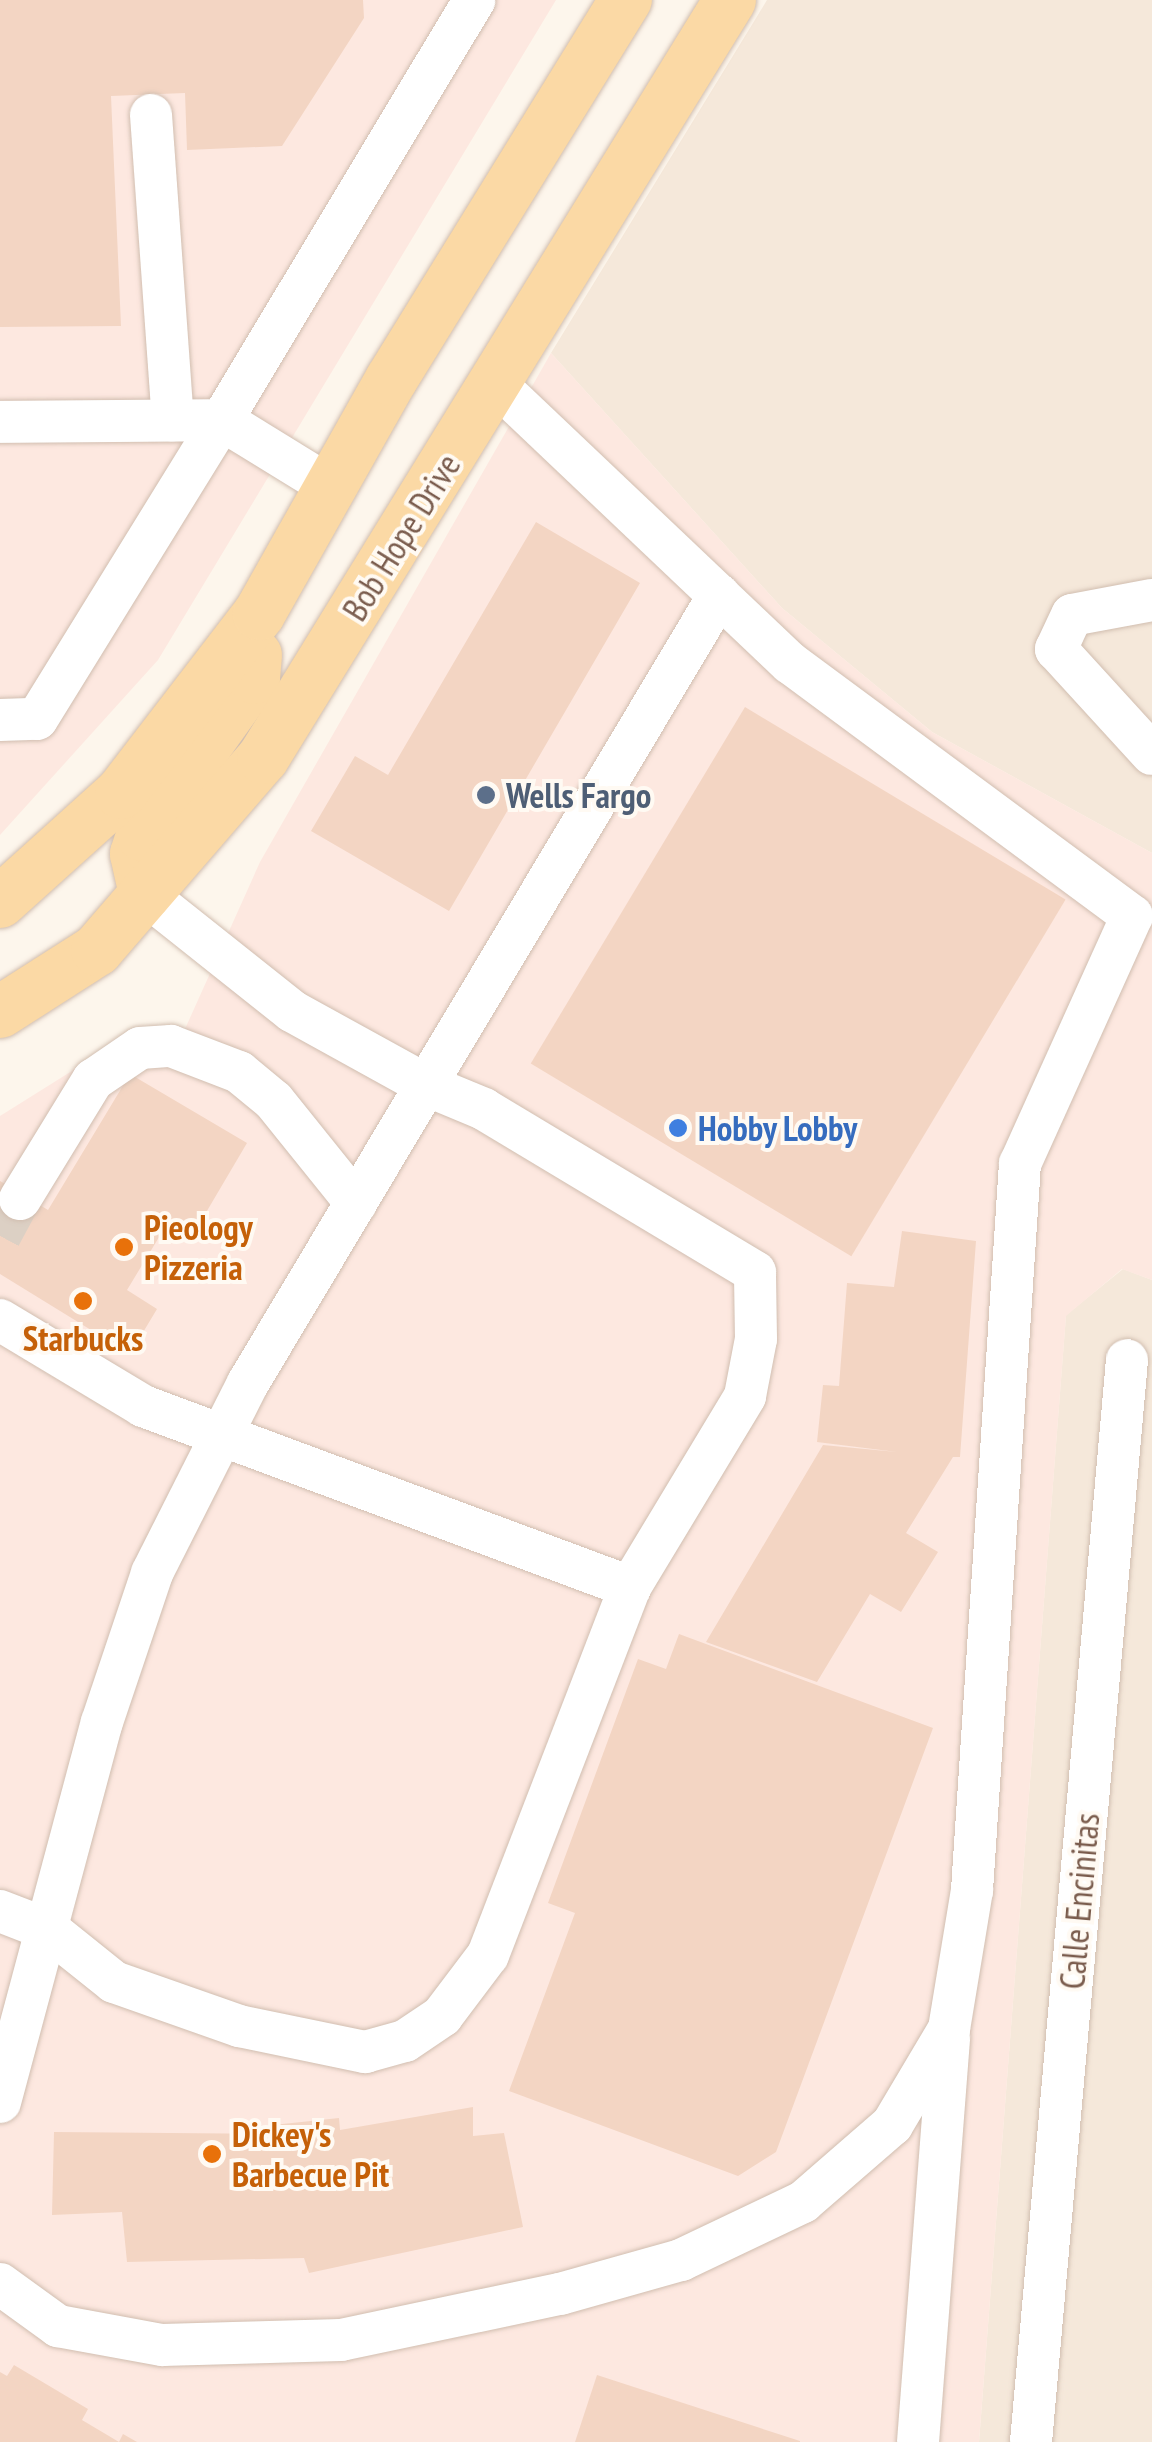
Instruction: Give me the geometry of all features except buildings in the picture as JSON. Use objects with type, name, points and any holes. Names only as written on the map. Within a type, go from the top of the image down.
[{"type":"main road","points":[[3,895],[121,794],[259,614],[331,487],[626,0]]},
{"type":"main road","name":"Bob Hope Drive","points":[[0,1012],[97,950],[262,758],[496,385],[730,0]]},
{"type":"main road","points":[[146,894],[136,854],[142,835],[254,678],[259,614]]},
{"type":"street","points":[[0,720],[37,720],[474,0]]},
{"type":"street","points":[[150,116],[173,420]]},
{"type":"street","points":[[496,385],[790,663],[1132,916],[1020,1164],[972,1890],[949,2029],[918,2442]]},
{"type":"street","points":[[0,422],[222,420],[331,487]]},
{"type":"street","points":[[0,2102],[102,1722],[152,1573],[220,1439],[356,1202],[719,595]]},
{"type":"street","points":[[1152,600],[1072,614],[1056,649],[1152,754]]},
{"type":"street","points":[[0,1912],[49,1930],[114,1982],[239,2026],[365,2052],[405,2041],[442,2016],[488,1955],[630,1588],[745,1396],[756,1339],[755,1272],[484,1109],[426,1085],[292,1010],[146,894]]},
{"type":"street","points":[[20,1198],[94,1080],[140,1048],[171,1046],[238,1072],[274,1100],[356,1202]]},
{"type":"street","points":[[0,1320],[142,1406],[220,1439],[630,1588]]},
{"type":"street","name":"Calle Encinitas","points":[[1031,2442],[1127,1360]]},
{"type":"street","points":[[0,2284],[58,2326],[162,2344],[340,2340],[560,2294],[681,2260],[804,2202],[892,2124],[949,2029]]},
{"type":"shaded area","points":[[0,0],[556,0],[158,660],[0,835]]},
{"type":"shaded area","points":[[767,0],[1152,0],[1152,853],[932,732],[782,608],[551,353]]},
{"type":"shaded area","points":[[551,353],[782,608],[932,732],[1152,853],[1152,1280],[1122,1269],[1066,1316],[979,2442],[0,2442],[0,1116],[107,1049],[185,1029],[260,862]]},
{"type":"shaded area","points":[[1123,1269],[1152,1280],[1152,2442],[979,2442],[1066,1315]]},
{"type":"tunnel","points":[[0,1236],[20,1199]]},
{"type":"place","name":"Wells Fargo","points":[[486,795]]},
{"type":"place","name":"Hobby Lobby","points":[[678,1128]]},
{"type":"place","name":"Pieology Pizzeria","points":[[124,1247]]},
{"type":"place","name":"Starbucks","points":[[83,1301]]},
{"type":"place","name":"Dickey's Barbecue Pit","points":[[212,2154]]}]
